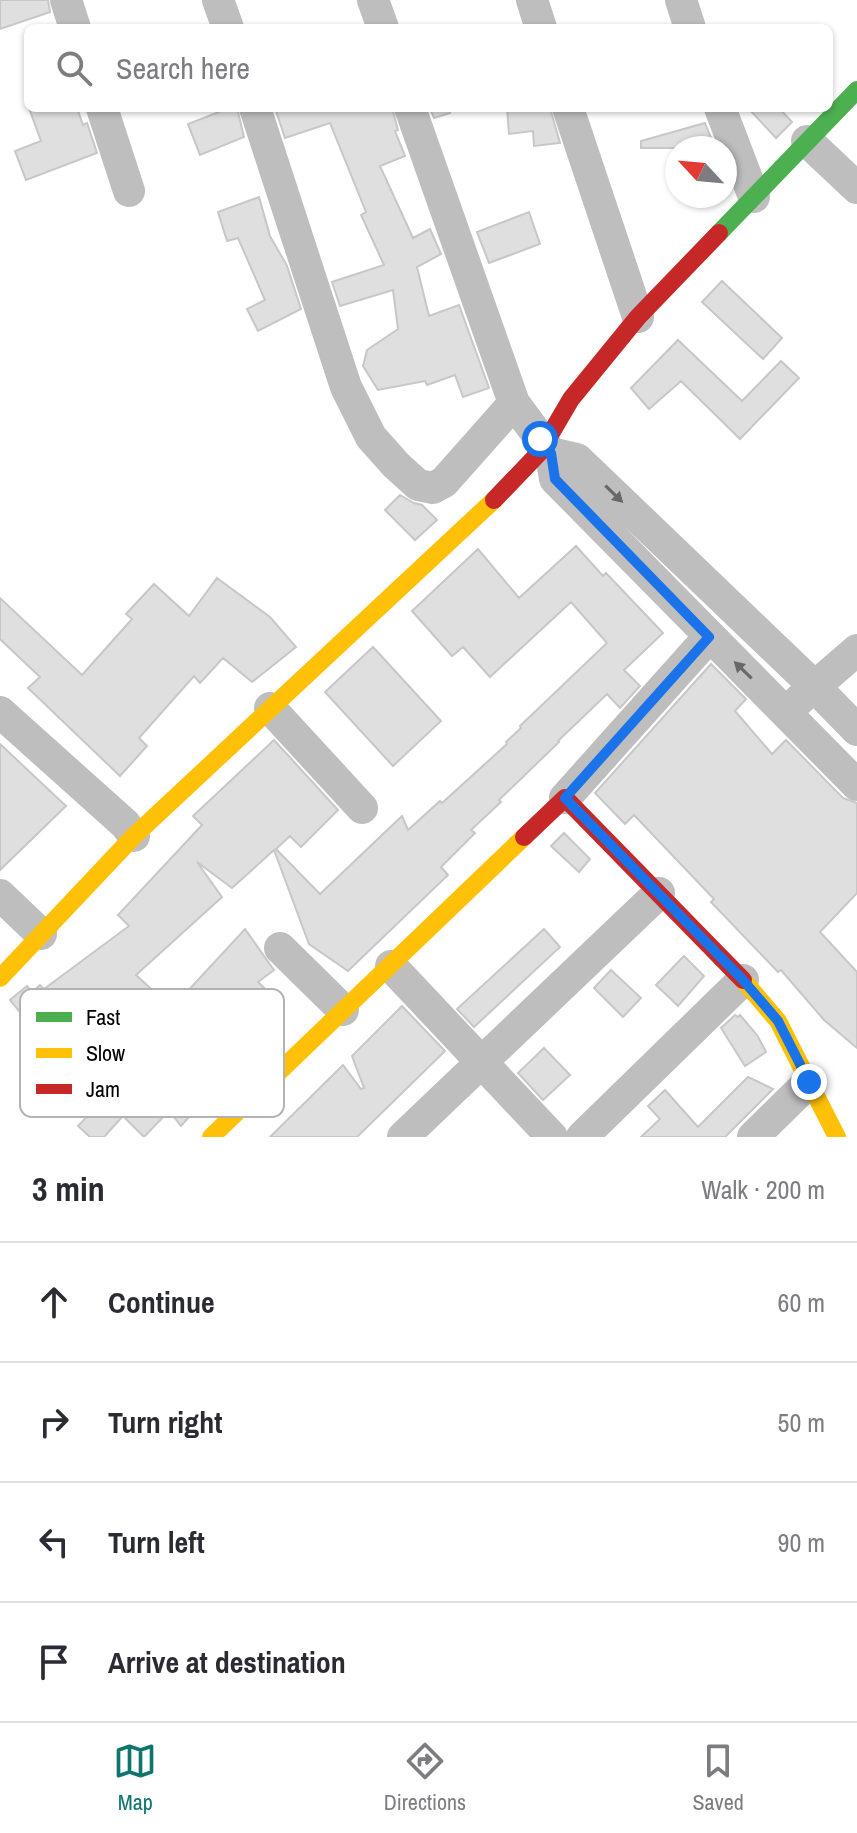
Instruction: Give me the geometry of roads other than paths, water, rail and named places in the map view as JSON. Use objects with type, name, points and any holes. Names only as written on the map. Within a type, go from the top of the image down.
[{"type":"street","points":[[66,0],[74,24]]},
{"type":"street","points":[[218,0],[227,24]]},
{"type":"street","points":[[373,0],[382,24]]},
{"type":"street","points":[[532,0],[540,24]]},
{"type":"street","points":[[681,0],[689,24]]},
{"type":"street","points":[[0,978],[134,836],[548,449],[561,413],[638,317],[857,90]]},
{"type":"street","points":[[103,112],[129,191]]},
{"type":"street","points":[[256,112],[346,387],[371,437],[418,485],[433,488],[444,482],[514,403]]},
{"type":"street","points":[[411,112],[514,403],[548,449],[555,479],[857,785]]},
{"type":"street","points":[[569,112],[638,317]]},
{"type":"street","points":[[722,112],[754,197]]},
{"type":"street","points":[[807,141],[857,188]]},
{"type":"street","points":[[548,449],[577,459],[857,730]]},
{"type":"street","points":[[284,1067],[565,798],[709,637]]},
{"type":"street","points":[[786,712],[857,650]]},
{"type":"street","points":[[270,708],[362,808]]},
{"type":"street","points":[[0,712],[125,824],[134,836]]},
{"type":"street","points":[[565,798],[743,980],[778,1021],[837,1137]]},
{"type":"street","points":[[403,1137],[659,893]]},
{"type":"street","points":[[0,895],[41,934]]},
{"type":"street","points":[[280,948],[343,1010]]},
{"type":"street","points":[[391,966],[552,1137]]},
{"type":"street","points":[[582,1137],[743,980]]},
{"type":"street","points":[[753,1137],[809,1082]]},
{"type":"street","points":[[211,1137],[232,1117]]}]
